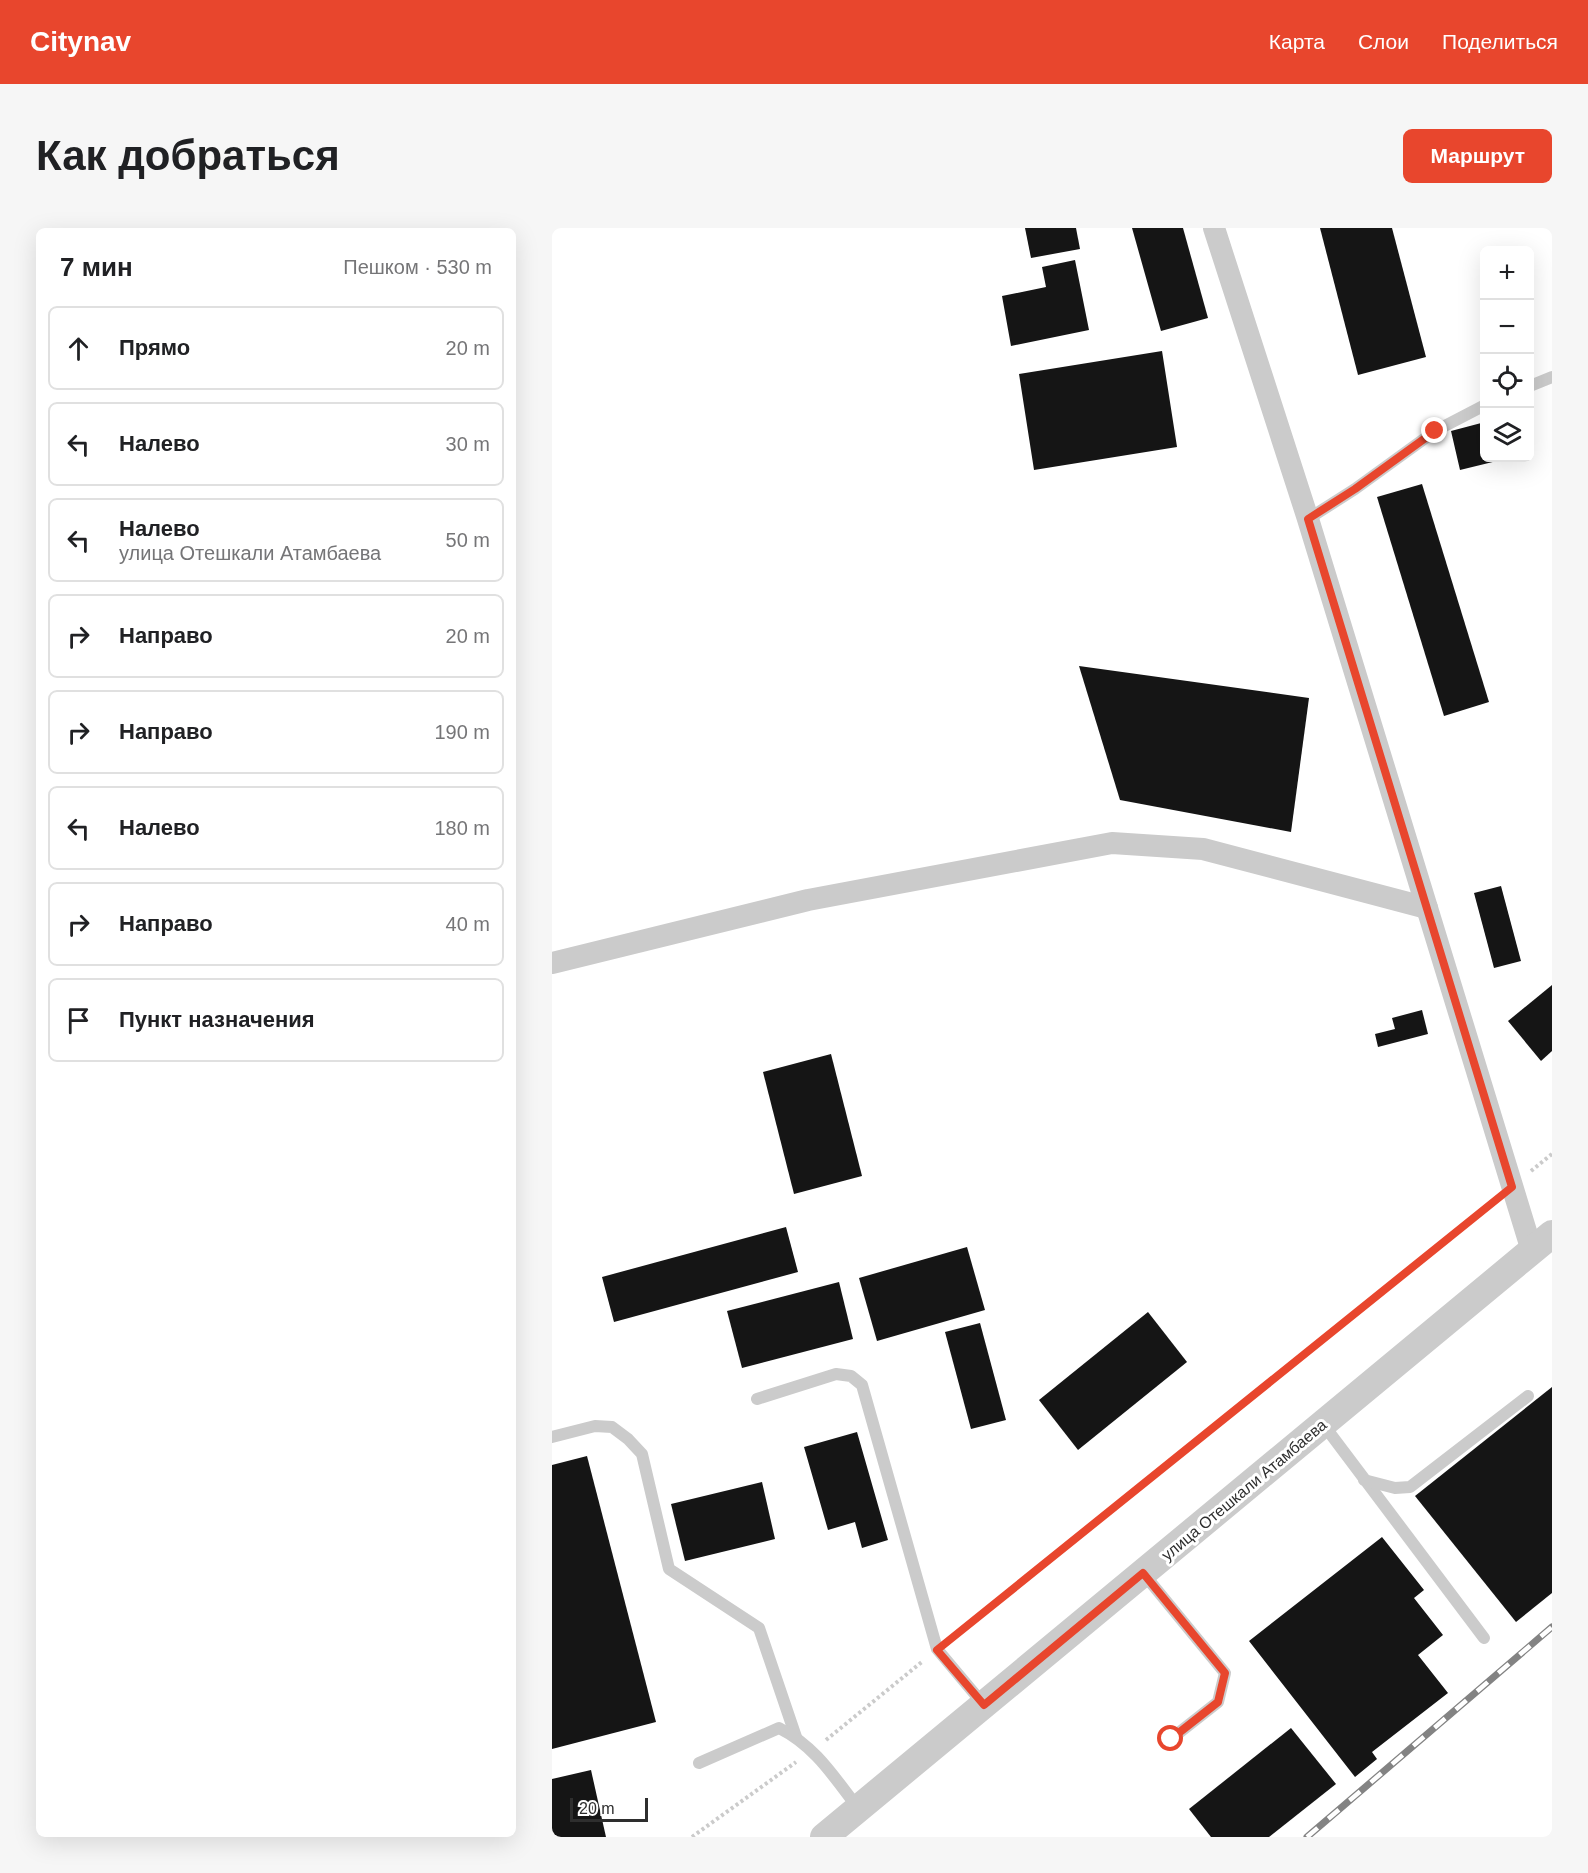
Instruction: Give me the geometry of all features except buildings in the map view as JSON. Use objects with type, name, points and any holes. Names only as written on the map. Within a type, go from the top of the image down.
[{"type":"street","points":[[1214,228],[1308,519],[1512,1187],[1542,1243]]},
{"type":"street","points":[[552,963],[808,900],[1112,843],[1203,849],[1427,908]]},
{"type":"street","name":"улица Отешкали Атамбаева","points":[[824,1837],[1542,1243]]},
{"type":"lane","points":[[1534,384],[1552,377]]},
{"type":"lane","points":[[1308,519],[1355,489],[1435,431],[1480,408]]},
{"type":"lane","points":[[757,1399],[836,1374],[851,1376],[862,1385],[937,1650],[984,1705]]},
{"type":"lane","points":[[1364,1480],[1395,1488],[1410,1487],[1528,1396]]},
{"type":"lane","points":[[1323,1425],[1484,1638]]},
{"type":"lane","points":[[552,1437],[595,1426],[612,1427],[642,1454],[669,1569],[759,1628],[796,1737]]},
{"type":"lane","points":[[1143,1573],[1225,1673],[1218,1702],[1171,1739]]},
{"type":"lane","points":[[699,1763],[779,1728],[796,1737],[812,1750],[858,1808]]},
{"type":"path","points":[[692,1837],[812,1750],[1552,1154]]},
{"type":"railway","points":[[1307,1837],[1552,1627]]},
{"type":"route","points":[[1171,1739],[1218,1702],[1225,1673],[1143,1573],[984,1705],[937,1650],[1512,1187],[1308,519],[1355,489],[1435,431]]}]
